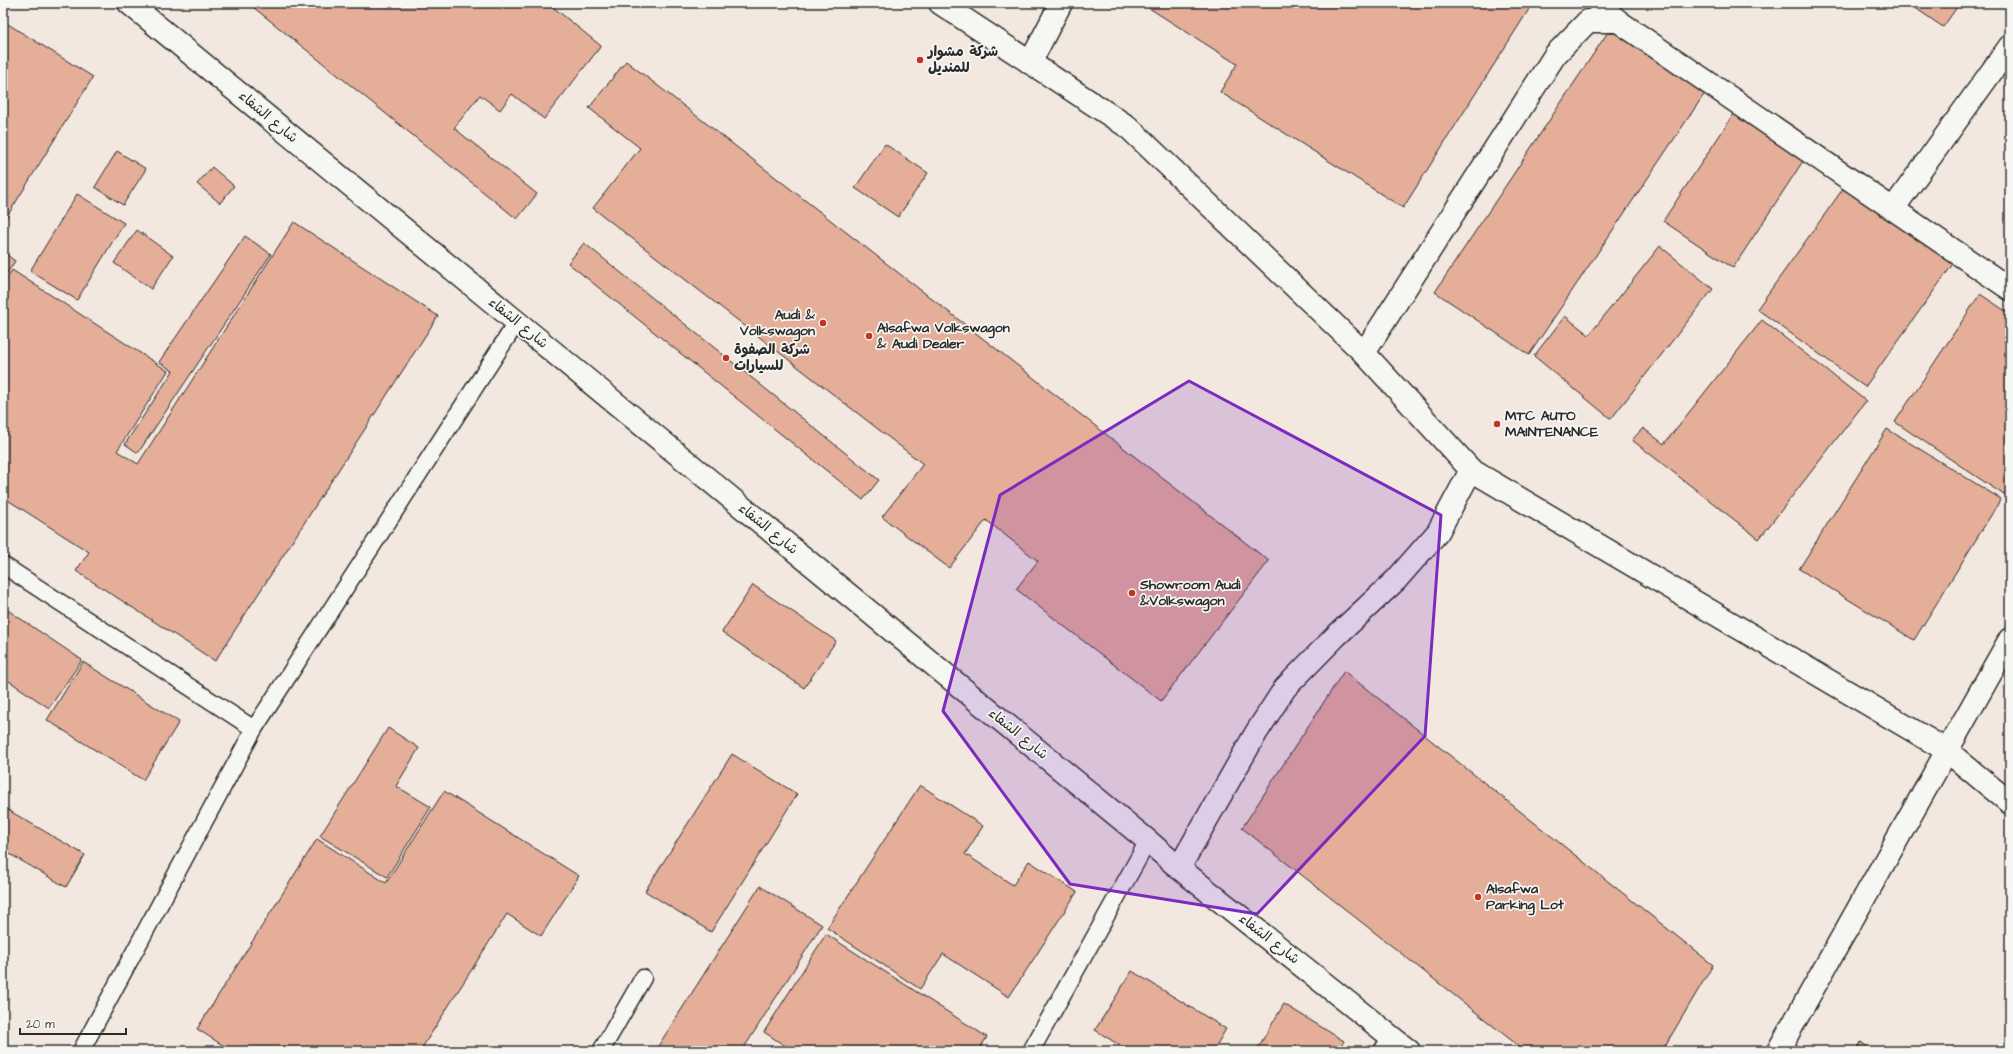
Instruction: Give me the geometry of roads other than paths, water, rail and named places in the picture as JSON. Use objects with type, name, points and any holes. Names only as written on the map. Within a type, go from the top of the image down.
[{"type":"street","name":"شارع الشفاء","points":[[130,3],[1148,841],[1387,1044],[1409,1051]]},
{"type":"street","points":[[940,3],[1128,127],[1364,353],[1471,470],[1946,750],[2010,803]]},
{"type":"street","points":[[1030,62],[1061,3]]},
{"type":"street","points":[[1598,3],[1618,21],[2010,289]]},
{"type":"street","points":[[1364,353],[1556,55],[1588,21],[1618,21]]},
{"type":"street","points":[[1893,209],[2010,46]]},
{"type":"street","points":[[1179,868],[1256,733],[1285,688],[1336,636],[1396,580],[1438,532],[1471,470]]},
{"type":"street","points":[[1778,1051],[1946,750],[2010,639]]},
{"type":"lane","points":[[81,1051],[254,729],[517,322]]},
{"type":"lane","points":[[3,565],[254,729]]},
{"type":"lane","points":[[1031,1051],[1148,841]]},
{"type":"lane","points":[[601,1051],[643,978]]},
{"type":"place","name":"شركة مشوار للمنديل","points":[[920,60]]},
{"type":"place","name":"Audi & Volkswagon","points":[[823,323]]},
{"type":"place","name":"Alsafwa Volkswagon & Audi Dealer","points":[[869,336]]},
{"type":"place","name":"شركة الصفوة للسيارات","points":[[726,358]]},
{"type":"place","name":"MTC AUTO MAINTENANCE","points":[[1497,424]]},
{"type":"place","name":"Showroom Audi &Volkswagon","points":[[1132,593]]},
{"type":"place","name":"Alsafwa Parking Lot","points":[[1478,897]]}]
